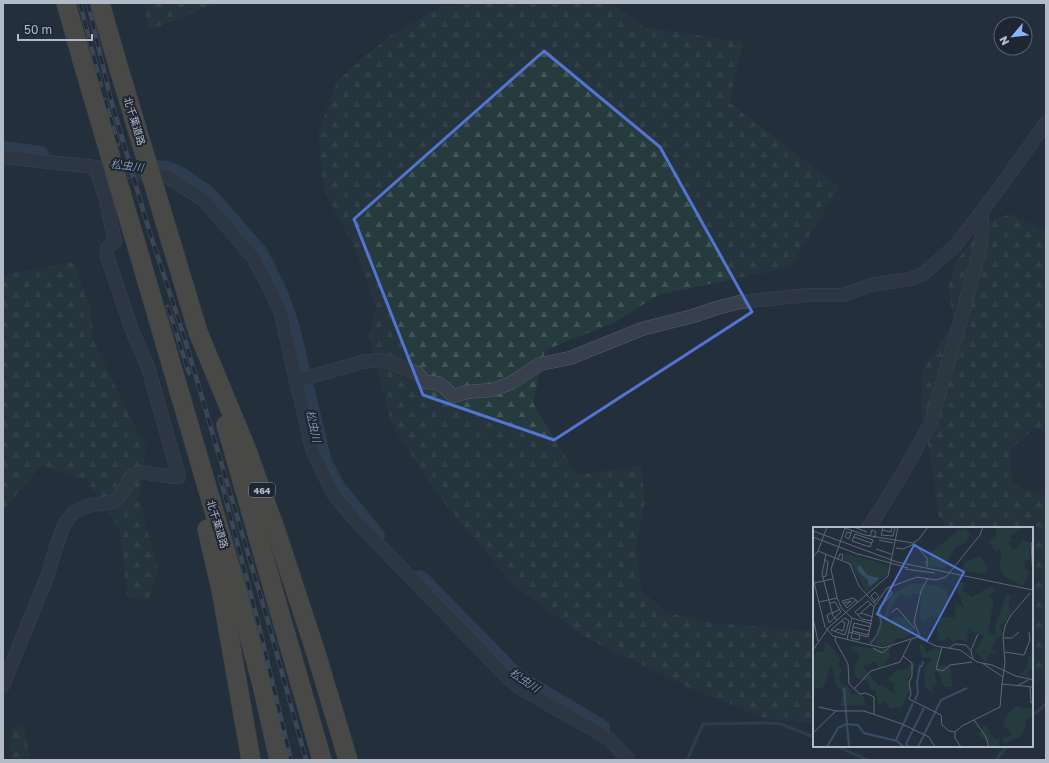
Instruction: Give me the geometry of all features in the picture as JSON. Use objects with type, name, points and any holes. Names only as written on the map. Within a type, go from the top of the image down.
[{"type":"highway","name":"北千葉道路","points":[[66,3],[136,247],[150,290],[229,589],[262,685],[279,760]]},
{"type":"highway","name":"北千葉道路","points":[[100,3],[294,659],[322,760]]},
{"type":"highway","name":"北千葉道路","points":[[198,332],[246,448],[276,531],[316,652],[348,760]]},
{"type":"highway","name":"北千葉道路","points":[[229,589],[240,697],[251,760]]},
{"type":"street","points":[[296,381],[362,362],[380,360],[417,373],[425,382],[438,383],[453,396],[467,392],[492,390],[511,383],[540,364],[570,358],[642,329],[693,316],[717,308],[740,302],[808,295],[843,295],[870,285],[910,279],[923,274],[956,245],[1046,123]]},
{"type":"street","points":[[3,157],[168,177],[204,200],[253,257],[281,314],[313,452],[333,493],[355,520],[508,678],[520,688],[609,739],[629,760]]},
{"type":"street","points":[[3,685],[47,577],[59,538],[74,512],[87,506],[117,500],[132,476],[140,472],[174,477],[179,476],[148,367],[133,333],[107,256],[107,248],[115,242],[106,200],[95,167]]},
{"type":"street","points":[[869,527],[909,462],[931,422],[982,245],[982,211]]},
{"type":"highlighted area","points":[[544,51],[660,147],[752,312],[554,440],[423,395],[354,219]]},
{"type":"green space","points":[[144,3],[219,3],[149,30]]},
{"type":"green space","points":[[482,3],[612,3],[643,27],[743,42],[729,102],[839,187],[790,267],[658,295],[616,322],[545,350],[533,403],[577,475],[641,465],[645,502],[636,547],[641,590],[667,613],[714,623],[813,631],[813,723],[770,720],[692,689],[588,639],[515,587],[436,493],[391,423],[369,336],[376,307],[353,245],[324,191],[318,133],[337,81],[388,37],[440,7]]},
{"type":"green space","points":[[1011,214],[1046,232],[1046,431],[1034,428],[1009,451],[1013,485],[1046,496],[1046,679],[1033,683],[1033,593],[1037,579],[1033,574],[1033,527],[945,527],[938,514],[931,460],[921,409],[923,369],[954,322],[948,287],[956,261],[989,221]]},
{"type":"green space","points":[[73,262],[90,305],[93,339],[131,419],[146,446],[139,500],[158,569],[148,601],[127,596],[120,530],[87,481],[42,465],[3,510],[3,275]]},
{"type":"green space","points":[[23,722],[30,760],[10,760],[12,728]]},
{"type":"waterway","name":"松虫川","points":[[3,150],[40,155]]},
{"type":"waterway","name":"松虫川","points":[[141,167],[167,170],[182,177],[208,195],[259,253],[279,293],[291,328],[323,462],[336,487],[376,536]]},
{"type":"waterway","name":"松虫川","points":[[420,579],[511,672],[522,681],[601,728]]},
{"type":"waterway","points":[[1033,715],[1046,704]]},
{"type":"waterway","points":[[687,760],[703,724],[781,724],[813,737]]},
{"type":"waterway","points":[[838,747],[868,760]]},
{"type":"waterway","points":[[996,760],[1006,747]]},
{"type":"railway","points":[[80,3],[101,85]]},
{"type":"railway","points":[[88,3],[111,100],[149,230],[183,333],[267,618],[306,760]]},
{"type":"railway","points":[[105,100],[118,144]]},
{"type":"railway","points":[[168,307],[189,373]]},
{"type":"railway","points":[[220,477],[258,622],[291,760]]}]
